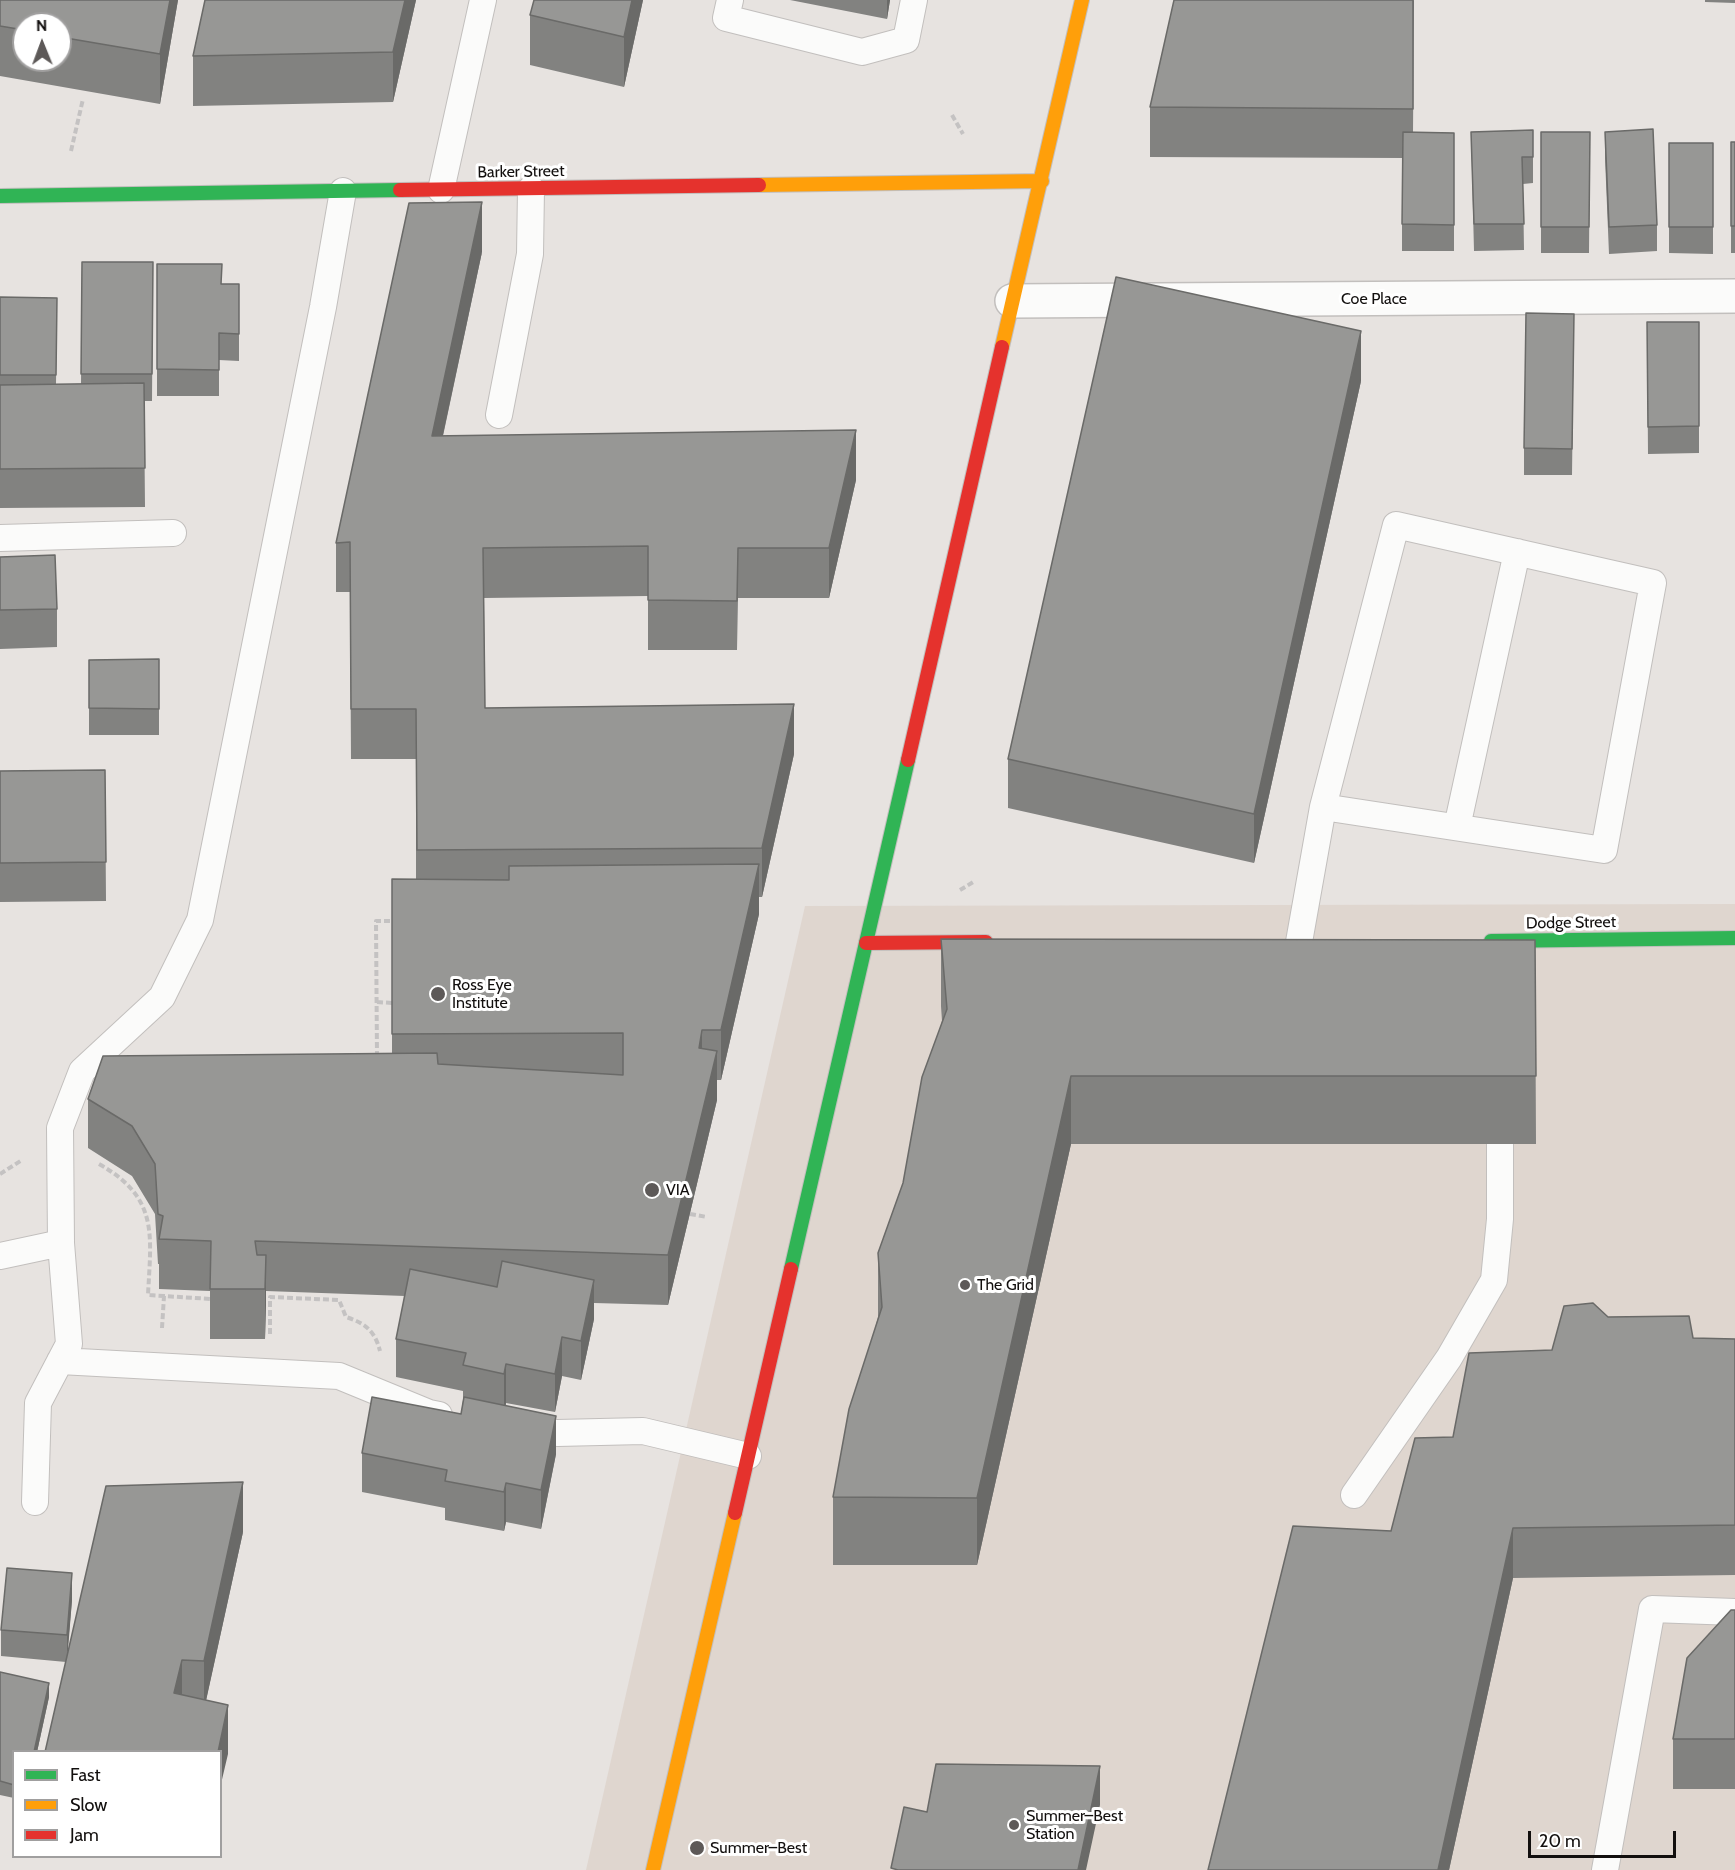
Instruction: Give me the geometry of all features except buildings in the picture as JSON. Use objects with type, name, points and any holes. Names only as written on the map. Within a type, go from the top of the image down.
[{"type":"main road","points":[[653,1870],[1082,0]]},
{"type":"main road","name":"Barker Street","points":[[0,196],[1042,180]]},
{"type":"main road","name":"Dodge Street","points":[[1490,947],[1735,938]]},
{"type":"main road","points":[[866,943],[995,942]]},
{"type":"street","name":"Coe Place","points":[[1012,301],[1735,296]]},
{"type":"lane","points":[[441,190],[483,0]]},
{"type":"lane","points":[[730,0],[726,18],[862,52],[906,40],[914,0]]},
{"type":"lane","points":[[499,415],[530,254],[531,189]]},
{"type":"lane","points":[[35,1502],[38,1403],[69,1344],[61,1243],[60,1128],[82,1071],[162,997],[200,920],[323,307],[343,191]]},
{"type":"lane","points":[[1299,942],[1323,807],[1396,525],[1653,583],[1604,850],[1323,807]]},
{"type":"lane","points":[[0,538],[173,533]]},
{"type":"lane","points":[[1457,827],[1517,552]]},
{"type":"lane","points":[[1354,1495],[1449,1358],[1494,1280],[1500,1219],[1500,1144]]},
{"type":"lane","points":[[0,1256],[61,1243]]},
{"type":"lane","points":[[60,1361],[339,1376],[429,1413],[464,1419]]},
{"type":"lane","points":[[499,1424],[557,1433],[643,1431],[748,1456]]},
{"type":"lane","points":[[1605,1870],[1652,1609],[1735,1612]]},
{"type":"path","points":[[72,151],[83,99]]},
{"type":"path","points":[[952,115],[963,134]]},
{"type":"path","points":[[960,890],[975,881]]},
{"type":"path","points":[[377,1067],[376,921],[399,921]]},
{"type":"path","points":[[377,1002],[392,1003]]},
{"type":"path","points":[[93,1161],[120,1176],[138,1197],[146,1213],[150,1232],[148,1295],[211,1299]]},
{"type":"path","points":[[138,1197],[145,1194]]},
{"type":"path","points":[[690,1214],[707,1217]]},
{"type":"path","points":[[163,1303],[164,1296]]},
{"type":"shaded area","points":[[1735,904],[1735,1870],[586,1870],[805,906]]},
{"type":"traffic: fast","points":[[0,196],[400,190]]},
{"type":"traffic: fast","points":[[791,1269],[908,760]]},
{"type":"traffic: fast","points":[[1491,941],[1735,938]]},
{"type":"traffic: slow","points":[[1002,347],[1082,0]]},
{"type":"traffic: slow","points":[[759,185],[1042,181]]},
{"type":"traffic: slow","points":[[653,1870],[735,1513]]},
{"type":"traffic: jam","points":[[400,190],[759,185]]},
{"type":"traffic: jam","points":[[908,760],[1002,347]]},
{"type":"traffic: jam","points":[[866,943],[986,942]]},
{"type":"traffic: jam","points":[[735,1513],[791,1269]]},
{"type":"place","name":"Ross Eye Institute","points":[[438,994]]},
{"type":"place","name":"VIA","points":[[652,1190]]},
{"type":"place","name":"The Grid","points":[[965,1285]]},
{"type":"place","name":"Summer–Best Station","points":[[1014,1825]]},
{"type":"place","name":"Summer–Best","points":[[697,1848]]}]
